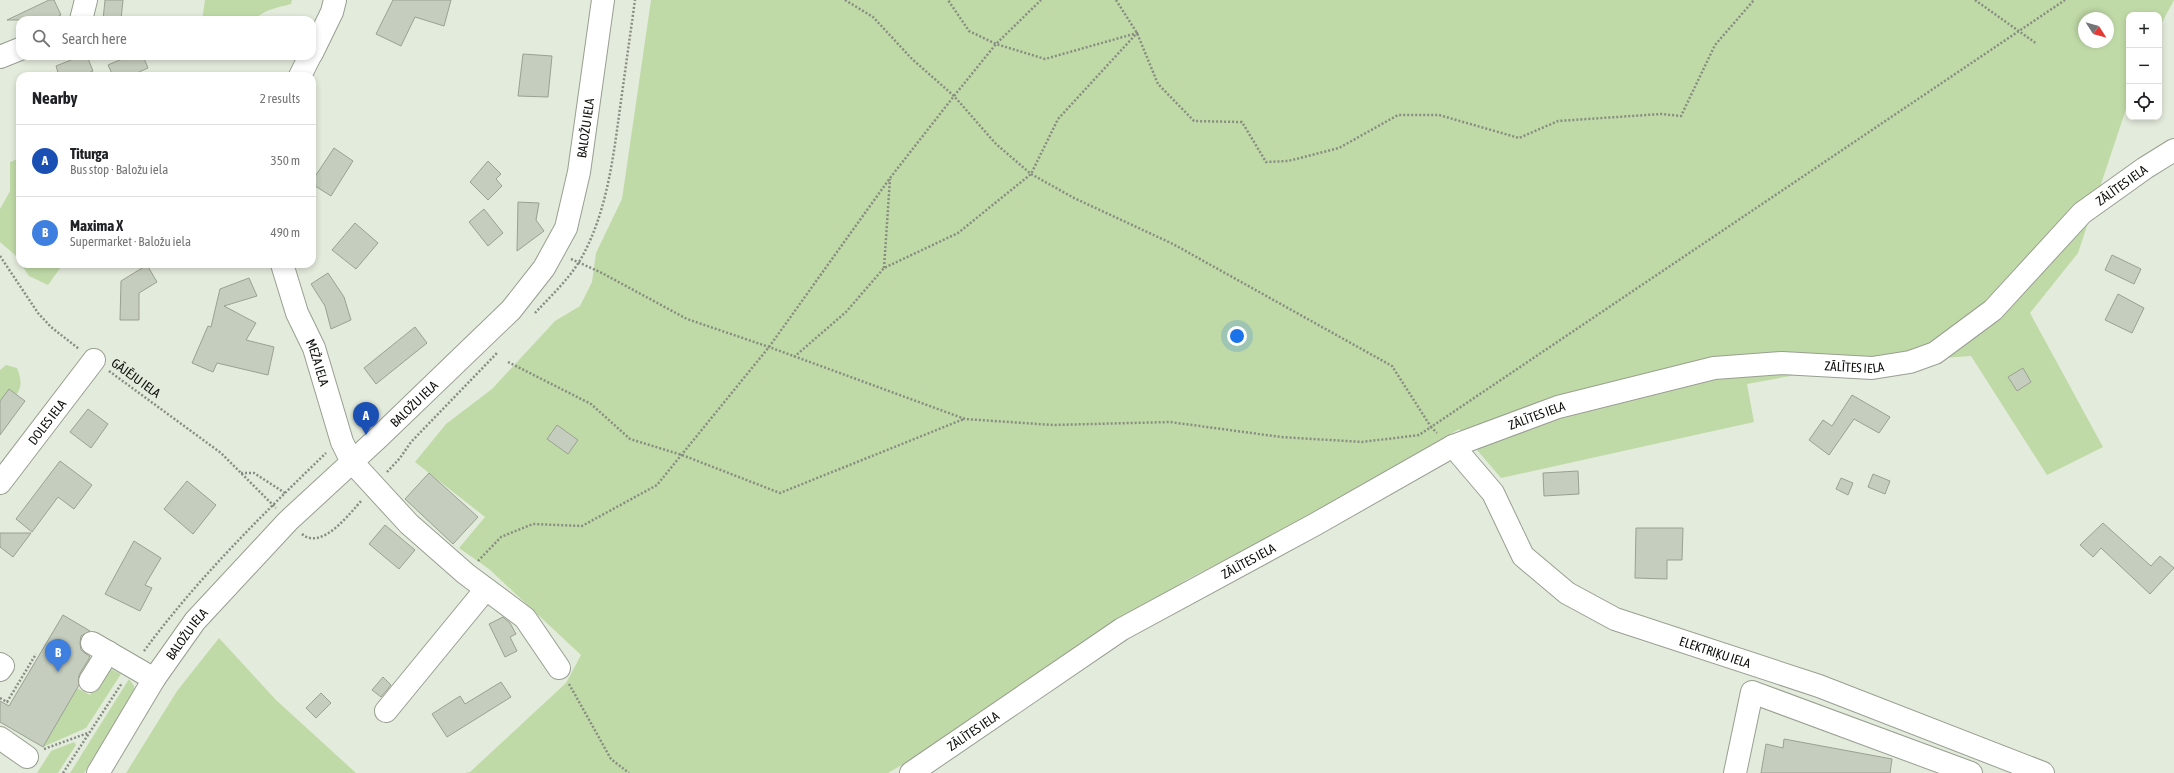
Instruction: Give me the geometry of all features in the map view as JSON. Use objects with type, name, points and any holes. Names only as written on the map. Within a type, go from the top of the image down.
[{"type":"street","points":[[83,16],[86,0]]},
{"type":"street","points":[[316,45],[332,12],[335,0]]},
{"type":"street","name":"BALOŽU IELA","points":[[98,773],[154,679],[195,621],[288,521],[511,310],[544,268],[566,228],[579,172],[603,0]]},
{"type":"street","points":[[0,58],[16,51]]},
{"type":"street","points":[[302,72],[308,60]]},
{"type":"street","name":"ZĀLĪTES IELA","points":[[911,773],[1122,629],[1314,525],[1453,446],[1558,407],[1714,368],[1782,363],[1872,368],[1910,362],[1935,353],[1993,310],[2082,213],[2144,168],[2174,150]]},
{"type":"street","name":"MEŽA IELA","points":[[283,268],[297,313],[314,348],[342,442],[352,462],[409,524],[466,574],[525,618],[559,668]]},
{"type":"street","name":"DOLES IELA","points":[[0,483],[94,360]]},
{"type":"street","name":"ELEKTRIĶU IELA","points":[[1453,446],[1494,493],[1523,556],[1567,593],[1610,617],[1819,686],[2043,773]]},
{"type":"street","points":[[386,711],[486,589]]},
{"type":"street","points":[[90,681],[100,648],[154,679]]},
{"type":"street","points":[[0,664],[3,666],[0,670]]},
{"type":"street","points":[[1735,773],[1752,692],[1970,773]]},
{"type":"street","points":[[0,738],[35,754]]},
{"type":"path","points":[[845,0],[873,17],[912,59],[954,96],[996,144],[1031,174],[1074,198],[1173,244],[1392,366],[1431,427],[1453,446]]},
{"type":"path","points":[[948,0],[969,31],[996,44],[1045,59],[1137,33]]},
{"type":"path","points":[[466,574],[501,537],[533,524],[582,526],[657,485],[769,347],[890,178],[954,96],[996,44],[1041,0]]},
{"type":"path","points":[[1116,0],[1137,33],[1158,84],[1194,121],[1242,122],[1266,162],[1288,161],[1340,148],[1398,115],[1439,115],[1519,138],[1558,121],[1661,114],[1681,116],[1715,45],[1754,0]]},
{"type":"path","points":[[1975,0],[2037,44]]},
{"type":"path","points":[[553,251],[600,272],[687,320],[769,347],[965,419],[1053,425],[1170,422],[1281,437],[1362,442],[1419,435],[2066,0]]},
{"type":"path","points":[[794,357],[846,312],[884,268],[958,233],[1031,174],[1058,119],[1137,33]]},
{"type":"path","points":[[884,268],[890,178]]},
{"type":"path","name":"GĀJĒJU IELA","points":[[0,256],[38,313],[51,327],[221,453],[273,504]]},
{"type":"path","points":[[508,362],[591,404],[630,440],[682,455],[780,493],[965,419]]},
{"type":"path","points":[[240,473],[254,474],[285,493]]},
{"type":"path","points":[[0,698],[7,702],[36,654]]},
{"type":"path","points":[[559,668],[579,700],[610,759],[629,773]]},
{"type":"path","points":[[35,754],[88,732]]},
{"type":"green space","points":[[205,0],[292,0],[291,4],[267,11],[259,16],[203,16]]},
{"type":"green space","points":[[651,0],[2174,0],[2162,22],[2162,12],[2126,12],[2126,109],[2078,253],[2030,313],[2103,447],[2047,475],[1971,356],[1850,365],[1747,384],[1754,422],[1501,478],[1459,429],[1326,507],[1186,580],[963,729],[888,773],[465,773],[470,772],[566,683],[581,655],[489,569],[459,548],[485,517],[415,462],[446,424],[492,389],[555,321],[580,306],[592,282],[596,253],[622,199]]},
{"type":"green space","points":[[16,160],[16,256],[0,242],[0,209],[10,191],[10,162]]},
{"type":"green space","points":[[24,268],[60,268],[48,285],[29,276]]},
{"type":"green space","points":[[6,365],[17,368],[21,383],[18,393],[0,412],[0,370]]},
{"type":"green space","points":[[219,638],[276,700],[356,773],[126,773],[177,691]]},
{"type":"green space","points":[[107,667],[121,674],[86,728],[43,747],[77,688],[90,695]]},
{"type":"green space","points":[[129,679],[134,686],[134,693],[84,773],[70,773]]},
{"type":"green space","points":[[74,742],[76,745],[58,773],[37,773],[51,751]]},
{"type":"building","points":[[49,0],[54,0],[61,15],[16,16],[16,20],[7,20]]},
{"type":"building","points":[[105,0],[123,0],[121,16],[103,16]]},
{"type":"building","points":[[393,0],[451,0],[444,26],[415,17],[401,46],[376,34]]},
{"type":"building","points":[[523,54],[552,56],[548,97],[518,96]]},
{"type":"building","points":[[71,60],[89,60],[93,71],[58,72],[56,66]]},
{"type":"building","points":[[120,60],[145,60],[148,68],[139,72],[111,72],[108,65]]},
{"type":"building","points":[[334,148],[353,161],[331,196],[316,187],[316,175]]},
{"type":"building","points":[[488,161],[501,174],[496,179],[502,186],[488,200],[470,182]]},
{"type":"building","points":[[518,202],[539,203],[536,220],[544,231],[517,251]]},
{"type":"building","points":[[484,209],[503,233],[488,246],[469,222]]},
{"type":"building","points":[[355,223],[378,243],[356,269],[332,250]]},
{"type":"building","points":[[2112,255],[2141,269],[2134,284],[2105,270]]},
{"type":"building","points":[[142,268],[149,268],[157,282],[139,293],[139,320],[120,320],[121,281]]},
{"type":"building","points":[[328,273],[344,297],[351,320],[331,329],[325,306],[311,284]]},
{"type":"building","points":[[249,278],[257,296],[224,306],[256,323],[246,340],[274,347],[268,375],[217,363],[213,372],[192,363],[208,326],[211,327],[220,289]]},
{"type":"building","points":[[2118,294],[2144,308],[2132,333],[2105,320]]},
{"type":"building","points":[[415,327],[427,343],[376,384],[364,368]]},
{"type":"building","points":[[2023,368],[2031,382],[2017,391],[2008,377]]},
{"type":"building","points":[[9,389],[25,401],[0,435],[0,401]]},
{"type":"building","points":[[1852,395],[1890,417],[1879,433],[1854,419],[1829,455],[1809,440],[1823,420],[1832,426]]},
{"type":"building","points":[[88,409],[108,424],[91,448],[70,432]]},
{"type":"building","points":[[557,425],[578,440],[568,454],[547,439]]},
{"type":"building","points":[[60,461],[92,485],[74,509],[58,497],[32,532],[16,519]]},
{"type":"building","points":[[1578,471],[1579,494],[1544,496],[1543,473]]},
{"type":"building","points":[[429,473],[478,517],[453,544],[405,499]]},
{"type":"building","points":[[1873,474],[1890,481],[1885,494],[1868,487]]},
{"type":"building","points":[[1841,478],[1853,483],[1848,495],[1836,489]]},
{"type":"building","points":[[187,481],[216,505],[193,534],[164,509]]},
{"type":"building","points":[[2103,523],[2151,566],[2160,556],[2174,568],[2150,594],[2101,548],[2093,557],[2080,545]]},
{"type":"building","points":[[385,525],[415,550],[399,569],[369,544]]},
{"type":"building","points":[[1636,528],[1683,528],[1682,560],[1667,560],[1667,579],[1635,578]]},
{"type":"building","points":[[0,533],[31,533],[13,557],[0,547]]},
{"type":"building","points":[[134,541],[161,558],[145,585],[152,588],[140,611],[105,594]]},
{"type":"building","points":[[63,615],[90,631],[81,636],[80,643],[81,650],[90,657],[79,675],[79,685],[43,747],[0,722],[0,701],[9,706]]},
{"type":"building","points":[[503,617],[510,623],[516,634],[510,637],[517,651],[505,657],[489,624]]},
{"type":"building","points":[[383,677],[391,685],[381,697],[372,690]]},
{"type":"building","points":[[501,682],[511,697],[447,737],[432,714],[460,696],[465,704]]},
{"type":"building","points":[[321,693],[331,703],[316,718],[306,708]]},
{"type":"building","points":[[1784,739],[1892,759],[1890,773],[1761,773],[1766,744],[1783,748]]},
{"type":"place","name":"Titurga","points":[[366,435]]},
{"type":"place","name":"Maxima X","points":[[58,672]]}]
